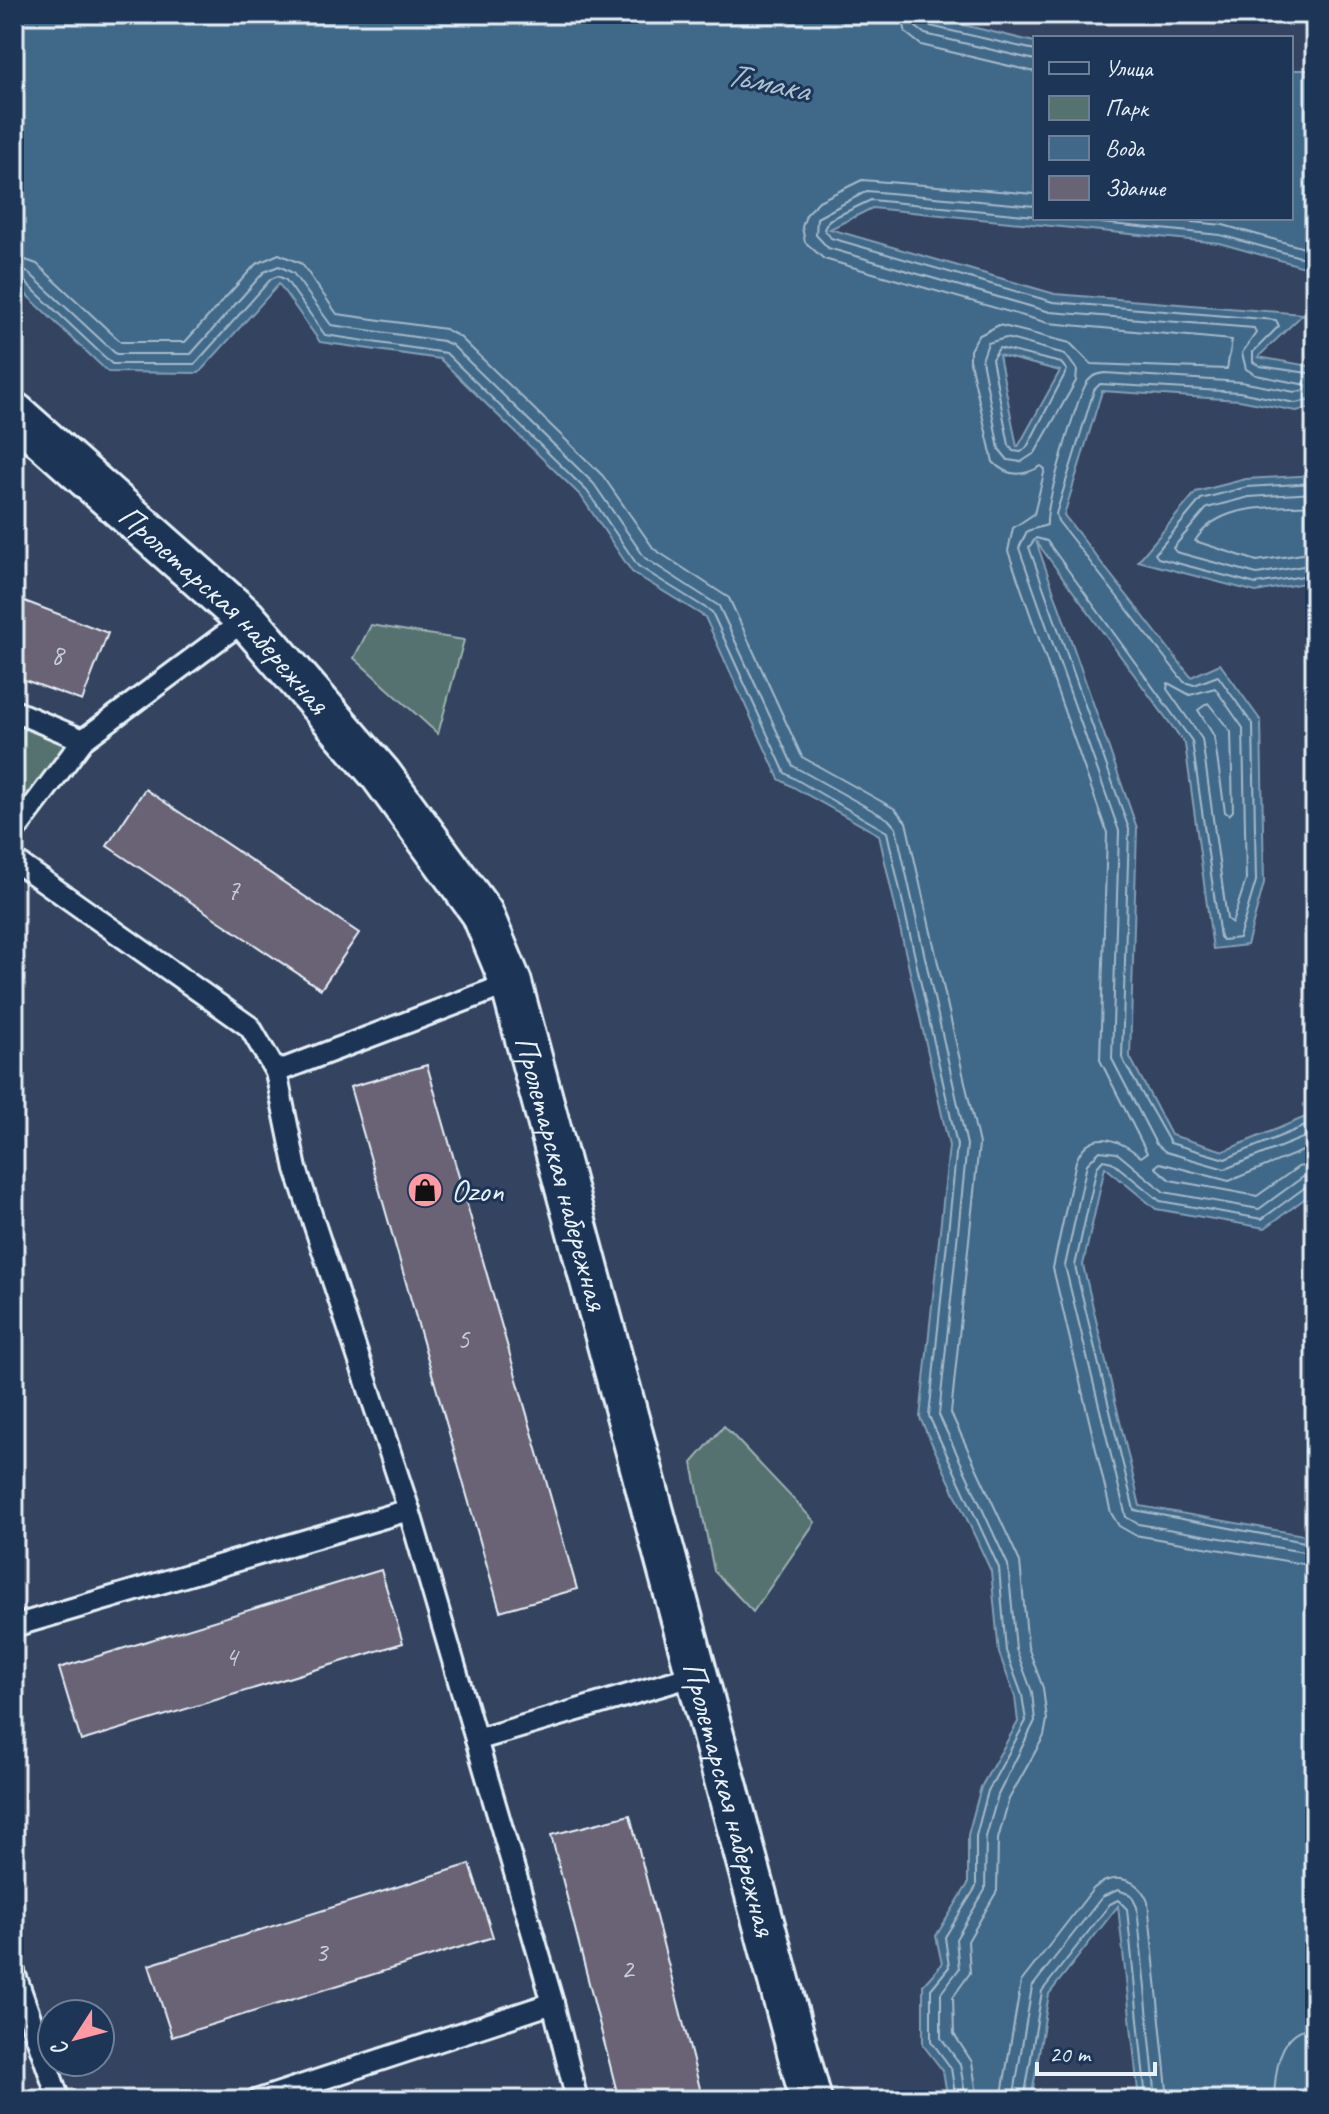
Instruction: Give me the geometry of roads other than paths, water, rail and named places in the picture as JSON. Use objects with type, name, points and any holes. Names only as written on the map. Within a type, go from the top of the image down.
[{"type":"street","name":"Пролетарская набережная","points":[[14,413],[246,619],[381,775],[482,913],[511,983],[811,2100]]},
{"type":"lane","points":[[14,832],[83,740],[246,619]]},
{"type":"lane","points":[[14,711],[83,740]]},
{"type":"lane","points":[[14,860],[250,1027],[276,1072],[296,1169],[409,1510],[553,2003],[577,2100]]},
{"type":"lane","points":[[276,1072],[511,983]]},
{"type":"lane","points":[[14,1626],[409,1510]]},
{"type":"lane","points":[[476,1740],[696,1675]]},
{"type":"lane","points":[[14,1972],[59,2100]]},
{"type":"lane","points":[[258,2100],[553,2003]]},
{"type":"water","name":"Тьмака","points":[[14,14],[917,14],[1033,42],[1033,220],[1293,220],[1293,70],[1315,70],[1315,270],[1219,243],[872,208],[830,229],[1055,294],[1303,314],[1258,357],[1315,367],[1315,407],[1296,411],[1239,400],[1102,391],[1064,515],[1191,677],[1220,664],[1261,721],[1264,883],[1247,945],[1213,949],[1185,744],[1036,541],[1137,828],[1130,1057],[1171,1135],[1224,1151],[1315,1113],[1315,1191],[1265,1228],[1156,1209],[1105,1167],[1083,1265],[1140,1506],[1315,1537],[1315,2036],[1304,2100],[1139,2100],[1118,1906],[1049,1994],[1031,2100],[948,2100],[943,2071],[923,2045],[923,1985],[942,1964],[936,1936],[968,1884],[968,1835],[981,1787],[1018,1722],[1015,1697],[999,1653],[991,1571],[920,1418],[949,1146],[879,835],[779,779],[705,617],[632,572],[581,496],[440,359],[320,342],[279,284],[199,373],[108,372],[14,283]],"holes":[[[999,355],[1060,371],[1017,447]]]},
{"type":"water","points":[[1315,475],[1315,581],[1256,592],[1138,561],[1196,492],[1246,479]]},
{"type":"place","name":"Ozon","points":[[425,1190]]}]
